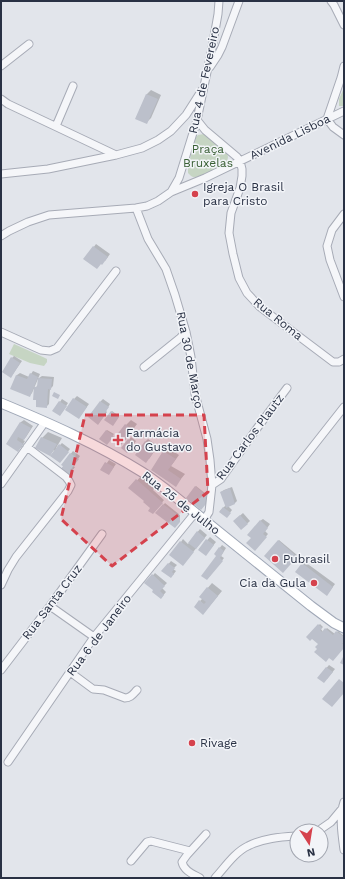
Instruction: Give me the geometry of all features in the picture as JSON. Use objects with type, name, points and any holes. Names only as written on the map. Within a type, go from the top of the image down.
[{"type":"main road","name":"Rua 25 de Julho","points":[[1,403],[45,422],[107,452],[142,472],[167,490],[311,606],[334,623],[344,628]]},
{"type":"street","name":"Rua 4 de Fevereiro","points":[[171,192],[178,178],[197,120],[209,69],[219,1]]},
{"type":"street","points":[[209,69],[222,47],[239,1]]},
{"type":"street","points":[[331,1],[344,25]]},
{"type":"street","points":[[1,66],[29,44]]},
{"type":"street","points":[[344,66],[343,79],[327,119],[333,127],[344,135]]},
{"type":"street","points":[[56,126],[73,86]]},
{"type":"street","points":[[1,174],[48,168],[116,155],[142,148],[171,131],[186,115],[205,87]]},
{"type":"street","points":[[1,99],[8,104],[116,155]]},
{"type":"street","name":"Avenida Lisboa","points":[[171,192],[205,178],[344,111]]},
{"type":"street","points":[[197,120],[205,130],[240,161]]},
{"type":"street","name":"Rua Roma","points":[[240,161],[242,176],[240,188],[231,213],[229,233],[239,278],[247,293],[260,307],[333,362],[339,362],[344,359]]},
{"type":"street","points":[[1,236],[28,222],[49,215],[147,206],[158,201],[171,192]]},
{"type":"street","name":"Rua 30 de Março","points":[[136,208],[148,239],[166,269],[176,295],[186,332],[196,394],[210,460],[212,485],[208,512],[204,520]]},
{"type":"street","points":[[344,214],[332,230],[327,246],[330,260],[344,297]]},
{"type":"street","points":[[1,332],[41,350],[50,351],[57,348],[116,271]]},
{"type":"street","points":[[144,367],[186,332]]},
{"type":"street","name":"Rua Carlos Plautz","points":[[212,485],[221,479],[255,430],[287,388]]},
{"type":"street","points":[[296,468],[344,407]]},
{"type":"street","points":[[1,484],[45,422]]},
{"type":"street","points":[[1,585],[16,557],[71,485],[66,477],[27,447]]},
{"type":"street","name":"Rua 6 de Janeiro","points":[[8,762],[94,637],[195,513]]},
{"type":"street","name":"Rua Santa Cruz","points":[[1,670],[102,534]]},
{"type":"street","points":[[50,606],[94,637]]},
{"type":"street","points":[[70,672],[93,689],[104,690],[125,698],[132,696],[137,690]]},
{"type":"street","points":[[329,823],[341,810],[344,802]]},
{"type":"street","points":[[341,810],[344,850]]},
{"type":"street","points":[[200,878],[185,869],[182,862],[206,834]]},
{"type":"street","points":[[215,878],[239,852],[248,846],[259,841],[289,837]]},
{"type":"street","points":[[131,861],[147,842],[151,841],[190,851]]},
{"type":"highlighted area","points":[[85,415],[204,415],[208,492],[112,566],[61,519]]},
{"type":"green space","points":[[344,88],[344,106],[339,106],[339,99]]},
{"type":"green space","name":"Praça Bruxelas","points":[[204,134],[227,152],[227,162],[205,174],[193,177],[188,173],[188,166],[196,137]]},
{"type":"green space","points":[[14,344],[47,359],[47,362],[44,366],[30,363],[9,354]]},
{"type":"building","points":[[146,94],[158,99],[147,124],[135,119]]},
{"type":"building","points":[[93,246],[108,257],[97,269],[83,259]]},
{"type":"building","points":[[11,357],[20,363],[11,378],[2,372]]},
{"type":"building","points":[[30,373],[38,377],[30,397],[10,389],[16,375],[27,379]]},
{"type":"building","points":[[38,378],[52,379],[51,390],[48,389],[47,408],[36,407],[36,400],[33,400],[34,387],[37,387]]},
{"type":"building","points":[[54,392],[60,395],[58,399],[52,396]]},
{"type":"building","points":[[73,398],[87,407],[79,419],[65,410]]},
{"type":"building","points":[[59,401],[67,406],[60,416],[52,411]]},
{"type":"building","points":[[100,401],[109,407],[98,425],[88,417]]},
{"type":"building","points":[[111,411],[119,417],[113,426],[104,420]]},
{"type":"building","points":[[20,422],[31,428],[24,440],[18,437],[17,440],[23,444],[18,452],[6,444]]},
{"type":"building","points":[[125,424],[133,430],[121,445],[113,440]]},
{"type":"building","points":[[106,430],[114,436],[107,445],[99,439]]},
{"type":"building","points":[[41,437],[57,444],[50,456],[35,448]]},
{"type":"building","points":[[128,439],[134,444],[127,453],[121,448]]},
{"type":"building","points":[[145,441],[156,449],[146,463],[135,455]]},
{"type":"building","points":[[59,444],[69,452],[60,463],[50,456]]},
{"type":"building","points":[[163,451],[176,459],[168,470],[181,479],[176,487],[151,470]]},
{"type":"building","points":[[70,453],[79,459],[71,469],[73,470],[70,475],[61,469],[63,466],[61,465]]},
{"type":"building","points":[[105,462],[114,467],[109,475],[100,470]]},
{"type":"building","points":[[136,479],[163,503],[153,514],[148,511],[150,508],[143,502],[144,501],[128,488]]},
{"type":"building","points":[[195,486],[206,495],[206,504],[201,510],[186,498]]},
{"type":"building","points":[[230,488],[235,504],[226,508],[220,492]]},
{"type":"building","points":[[163,504],[179,516],[180,522],[175,528],[155,513]]},
{"type":"building","points":[[223,507],[231,513],[227,518],[219,512]]},
{"type":"building","points":[[240,515],[248,524],[241,530],[233,521]]},
{"type":"building","points":[[260,520],[268,528],[263,534],[267,537],[255,551],[246,543],[251,538],[247,535]]},
{"type":"building","points":[[197,531],[205,538],[196,549],[188,543]]},
{"type":"building","points":[[206,539],[214,545],[206,556],[198,550]]},
{"type":"building","points":[[278,540],[297,557],[283,573],[264,556]]},
{"type":"building","points":[[180,541],[194,552],[183,566],[169,555]]},
{"type":"building","points":[[219,547],[224,551],[220,558],[223,561],[207,580],[201,576],[216,556],[214,554]]},
{"type":"building","points":[[168,563],[175,568],[172,572],[174,574],[171,578],[161,571]]},
{"type":"building","points":[[302,563],[333,587],[327,596],[295,572]]},
{"type":"building","points":[[152,574],[165,586],[160,591],[164,595],[161,599],[144,583]]},
{"type":"building","points":[[207,587],[218,596],[203,615],[194,607],[199,600],[204,604],[206,602],[199,597]]},
{"type":"building","points":[[318,624],[322,628],[320,630],[322,632],[325,628],[333,635],[336,631],[344,637],[344,641],[342,643],[344,648],[333,661],[329,658],[326,662],[314,652],[317,649],[315,647],[318,644],[312,639],[310,641],[306,637]]},
{"type":"building","points":[[344,655],[344,665],[340,663]]},
{"type":"building","points":[[326,667],[333,672],[324,683],[317,678]]},
{"type":"building","points":[[339,679],[344,683],[344,693],[332,707],[322,699]]},
{"type":"place","name":"Igreja O Brasil para Cristo","points":[[195,194]]},
{"type":"place","name":"Farmácia do Gustavo","points":[[118,440]]},
{"type":"place","name":"Pubrasil","points":[[275,559]]},
{"type":"place","name":"Cia da Gula","points":[[314,583]]},
{"type":"place","name":"Rivage","points":[[192,743]]}]
